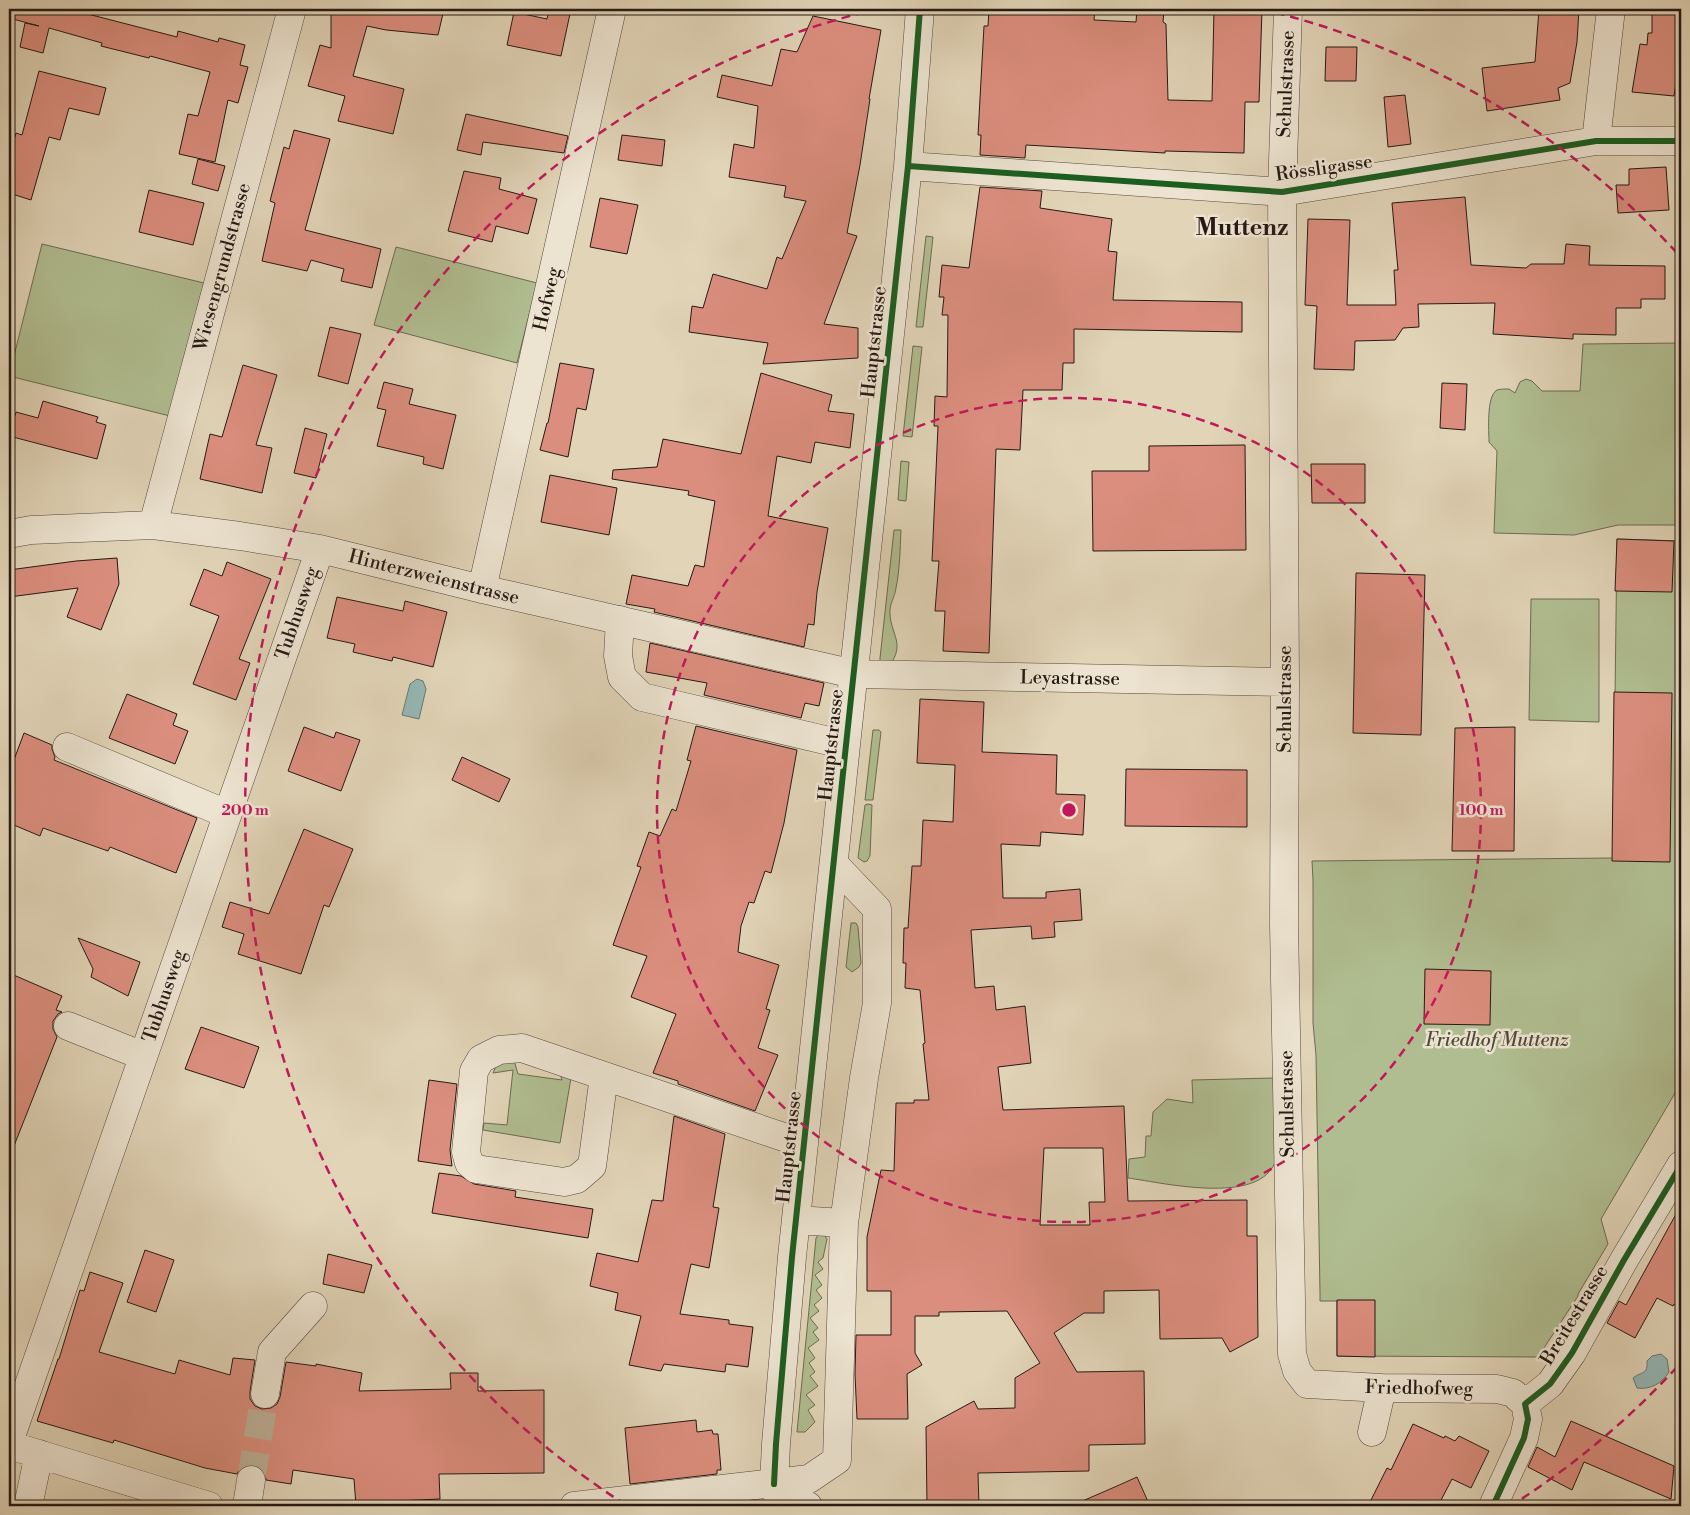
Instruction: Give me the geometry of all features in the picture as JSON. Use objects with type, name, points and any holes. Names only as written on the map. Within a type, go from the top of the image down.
[{"type":"street","name":"Wiesengrundstrasse","points":[[153,525],[292,9]]},
{"type":"street","name":"Hofweg","points":[[482,589],[612,9]]},
{"type":"street","name":"Hauptstrasse","points":[[778,1495],[780,1390],[796,1220],[908,166],[920,9]]},
{"type":"street","name":"Schulstrasse","points":[[1288,9],[1282,192],[1285,682],[1276,925],[1292,1354],[1297,1371],[1308,1384]]},
{"type":"street","points":[[1596,141],[1611,9]]},
{"type":"street","name":"Rössligasse","points":[[908,166],[1282,192],[1596,141],[1681,140]]},
{"type":"street","name":"Hinterzweienstrasse","points":[[9,534],[31,530],[153,525],[320,549],[482,589],[854,674]]},
{"type":"street","name":"Tubhusweg","points":[[9,1444],[320,549]]},
{"type":"street","points":[[620,620],[618,656],[622,677],[642,698],[846,744]]},
{"type":"street","name":"Leyastrasse","points":[[854,674],[1285,682]]},
{"type":"street","points":[[67,747],[227,814]]},
{"type":"street","points":[[778,1495],[809,1479],[837,1460],[844,1223],[864,1078],[878,1004],[877,909],[834,864]]},
{"type":"street","points":[[68,1026],[144,1056]]},
{"type":"street","points":[[604,1076],[592,1166],[577,1179],[564,1182],[476,1169],[469,1163],[466,1152],[474,1071],[481,1059],[499,1050],[522,1048],[804,1144]]},
{"type":"street","name":"Breitestrasse","points":[[1524,1404],[1550,1384],[1572,1353],[1624,1260],[1681,1165]]},
{"type":"street","points":[[796,1220],[844,1223]]},
{"type":"street","points":[[265,1394],[272,1352],[312,1306]]},
{"type":"street","name":"Friedhofweg","points":[[1308,1384],[1382,1388],[1497,1389],[1513,1393],[1524,1404]]},
{"type":"street","points":[[1372,1432],[1382,1388]]},
{"type":"street","points":[[1493,1506],[1524,1438],[1528,1419],[1524,1404]]},
{"type":"street","points":[[9,1444],[209,1506]]},
{"type":"street","points":[[28,1506],[39,1454]]},
{"type":"street","points":[[247,1506],[251,1480]]},
{"type":"street","points":[[574,1506],[778,1495],[808,1506]]},
{"type":"green space","points":[[926,236],[933,237],[923,327],[916,327]]},
{"type":"green space","points":[[42,244],[204,283],[170,416],[9,376]]},
{"type":"green space","points":[[396,247],[537,283],[517,363],[374,325]]},
{"type":"green space","points":[[1681,343],[1681,525],[1618,525],[1574,535],[1494,533],[1497,451],[1489,442],[1490,406],[1493,394],[1497,390],[1504,389],[1509,389],[1515,393],[1520,382],[1526,379],[1532,381],[1542,391],[1580,391],[1583,344]]},
{"type":"green space","points":[[913,346],[922,347],[912,437],[903,436]]},
{"type":"green space","points":[[901,461],[909,462],[906,501],[898,500]]},
{"type":"green space","points":[[894,530],[901,530],[898,574],[890,610],[897,645],[894,658],[889,666],[880,665],[880,658]]},
{"type":"green space","name":"Friedhof Muttenz","points":[[1617,539],[1681,541],[1681,1083],[1601,1219],[1608,1244],[1578,1296],[1538,1357],[1337,1356],[1337,1301],[1320,1301],[1316,1055],[1313,1023],[1312,861],[1613,858]]},
{"type":"green space","points":[[1531,599],[1599,599],[1599,722],[1529,720]]},
{"type":"green space","points":[[873,730],[881,732],[873,800],[865,800]]},
{"type":"green space","points":[[865,805],[872,805],[870,856],[864,862],[858,858]]},
{"type":"green space","points":[[851,923],[856,923],[858,927],[861,963],[852,972],[846,967]]},
{"type":"green space","points":[[513,1057],[518,1074],[562,1080],[557,1063],[572,1072],[560,1143],[483,1130],[484,1123],[507,1125],[513,1070],[493,1073],[497,1064]]},
{"type":"green space","points":[[1274,1078],[1277,1155],[1270,1171],[1255,1182],[1236,1187],[1213,1188],[1189,1187],[1128,1178],[1129,1159],[1145,1157],[1146,1136],[1151,1136],[1153,1112],[1167,1099],[1193,1103],[1192,1080]]},
{"type":"green space","points":[[819,1234],[824,1234],[827,1239],[823,1258],[818,1262],[823,1269],[815,1275],[822,1285],[816,1290],[822,1298],[814,1305],[819,1311],[810,1318],[818,1328],[813,1332],[819,1340],[808,1348],[815,1358],[809,1363],[815,1372],[810,1376],[818,1386],[806,1395],[815,1405],[808,1410],[815,1422],[805,1432],[797,1432],[816,1238]]},
{"type":"water","points":[[417,679],[423,681],[426,689],[419,719],[402,715],[410,684]]},
{"type":"water","points":[[1661,1354],[1667,1359],[1669,1372],[1656,1385],[1647,1388],[1637,1388],[1633,1378],[1645,1371],[1647,1361],[1652,1356]]},
{"type":"building","points":[[9,9],[85,9],[84,13],[177,37],[178,31],[218,42],[219,38],[245,45],[240,65],[248,67],[238,103],[228,100],[215,162],[179,154],[188,114],[198,116],[210,72],[150,56],[149,58],[101,46],[102,43],[49,28],[43,53],[20,47],[25,23],[39,26],[9,18]]},
{"type":"building","points":[[331,9],[444,9],[438,35],[386,30],[367,26],[353,76],[404,89],[393,134],[338,121],[345,96],[308,86],[320,45],[331,48]]},
{"type":"building","points":[[549,9],[571,9],[561,56],[507,45],[514,12],[547,19]]},
{"type":"building","points":[[989,9],[1095,9],[1094,20],[1136,22],[1137,9],[1164,10],[1163,22],[1166,24],[1168,100],[1212,101],[1214,9],[1262,9],[1259,102],[1245,102],[1244,153],[1165,151],[1165,153],[1026,145],[1025,158],[980,155],[981,135],[978,135],[984,26],[988,26]]},
{"type":"building","points":[[1539,9],[1579,9],[1577,42],[1570,83],[1558,88],[1560,100],[1487,111],[1482,68],[1535,62]]},
{"type":"building","points":[[1652,9],[1681,9],[1681,50],[1674,96],[1632,92],[1640,44],[1647,45],[1648,33],[1652,33]]},
{"type":"building","points":[[813,16],[881,30],[860,165],[847,233],[857,236],[824,324],[858,328],[858,358],[763,364],[768,343],[689,332],[692,306],[703,308],[713,274],[767,289],[777,257],[782,259],[806,201],[784,197],[786,186],[729,177],[734,144],[754,148],[758,106],[717,97],[722,75],[772,86],[781,49],[797,52]]},
{"type":"building","points":[[1326,47],[1357,47],[1356,81],[1325,81]]},
{"type":"building","points":[[39,71],[106,88],[99,115],[69,108],[60,140],[49,137],[31,200],[9,193],[9,158],[16,133],[22,135]]},
{"type":"building","points":[[1405,95],[1411,144],[1388,147],[1384,97]]},
{"type":"building","points":[[466,114],[568,136],[564,153],[483,142],[481,155],[457,150]]},
{"type":"building","points":[[294,130],[330,139],[305,230],[381,249],[372,288],[341,281],[344,269],[311,260],[307,271],[262,261],[275,203],[270,201],[284,147],[289,149]]},
{"type":"building","points":[[622,135],[665,140],[662,166],[618,160]]},
{"type":"building","points":[[198,159],[225,166],[218,191],[192,184]]},
{"type":"building","points":[[1666,167],[1669,210],[1618,213],[1616,185],[1629,185],[1629,169]]},
{"type":"building","points":[[464,171],[501,178],[499,189],[537,199],[528,234],[496,226],[492,242],[448,231]]},
{"type":"building","points":[[980,187],[1042,191],[1040,208],[1112,219],[1108,251],[1117,252],[1113,300],[1242,302],[1242,332],[1074,329],[1074,363],[1063,363],[1062,390],[1023,390],[1020,450],[996,449],[989,653],[943,651],[945,611],[935,611],[939,561],[932,561],[938,426],[934,426],[935,396],[947,397],[948,315],[942,315],[944,297],[939,297],[942,265],[969,268]]},
{"type":"building","points":[[149,190],[204,203],[193,245],[139,232]]},
{"type":"building","points":[[1465,197],[1471,265],[1526,268],[1531,264],[1564,264],[1566,244],[1590,246],[1589,265],[1665,266],[1665,299],[1641,299],[1641,308],[1616,308],[1616,335],[1573,334],[1573,339],[1493,334],[1495,303],[1418,304],[1419,327],[1403,328],[1395,340],[1355,341],[1354,370],[1314,369],[1317,306],[1305,305],[1308,219],[1350,220],[1347,305],[1396,305],[1394,270],[1398,270],[1392,203]]},
{"type":"building","points":[[600,198],[638,205],[627,254],[590,247]]},
{"type":"building","points":[[330,327],[361,334],[348,384],[318,376]]},
{"type":"building","points":[[560,363],[594,369],[586,410],[577,408],[568,457],[540,450],[548,423]]},
{"type":"building","points":[[243,365],[277,375],[256,445],[272,448],[262,493],[200,479],[210,434],[222,437]]},
{"type":"building","points":[[761,373],[832,395],[828,411],[854,414],[850,448],[815,442],[811,463],[777,456],[768,516],[828,528],[817,592],[814,625],[808,624],[804,647],[654,612],[655,609],[626,604],[632,575],[688,586],[695,565],[704,567],[715,501],[688,495],[689,491],[612,479],[613,470],[657,467],[663,439],[741,454]]},
{"type":"building","points":[[384,382],[413,389],[409,404],[456,415],[443,469],[423,464],[424,457],[377,446],[386,410],[377,408]]},
{"type":"building","points":[[1442,383],[1467,384],[1465,430],[1440,428]]},
{"type":"building","points":[[43,401],[98,417],[96,422],[106,425],[97,459],[9,436],[16,412],[38,418]]},
{"type":"building","points":[[305,428],[327,434],[316,478],[294,473]]},
{"type":"building","points":[[1245,445],[1246,550],[1093,551],[1092,471],[1149,471],[1149,446]]},
{"type":"building","points":[[1311,464],[1365,464],[1365,503],[1312,503]]},
{"type":"building","points":[[550,475],[617,488],[609,535],[541,522]]},
{"type":"building","points":[[1617,539],[1674,541],[1672,592],[1615,591]]},
{"type":"building","points":[[117,558],[119,584],[101,630],[67,617],[78,588],[9,597],[9,570],[76,561]]},
{"type":"building","points":[[227,562],[271,579],[239,659],[250,663],[236,700],[193,684],[219,616],[190,605],[204,569],[222,576]]},
{"type":"building","points":[[1356,573],[1425,575],[1421,735],[1353,733]]},
{"type":"building","points":[[337,597],[403,611],[405,601],[447,612],[433,667],[393,657],[392,661],[353,652],[355,644],[327,638]]},
{"type":"building","points":[[650,643],[824,683],[819,706],[805,703],[801,718],[704,695],[707,683],[646,672]]},
{"type":"building","points":[[1614,692],[1672,693],[1670,862],[1612,861]]},
{"type":"building","points":[[127,694],[177,714],[173,725],[188,731],[175,764],[109,738]]},
{"type":"building","points":[[920,699],[984,702],[982,752],[1057,755],[1056,794],[1085,795],[1083,835],[1041,832],[1040,846],[1001,844],[1003,898],[1046,898],[1046,892],[1080,889],[1082,920],[1054,922],[1055,937],[1032,939],[1031,926],[971,930],[975,988],[994,986],[996,1010],[1025,1006],[1031,1063],[998,1067],[1003,1110],[1124,1106],[1128,1201],[1247,1200],[1247,1236],[1257,1236],[1258,1337],[1230,1352],[1222,1338],[1160,1339],[1159,1290],[1104,1291],[1104,1313],[1084,1313],[1054,1333],[1077,1372],[1144,1371],[1145,1444],[1089,1445],[1089,1471],[978,1473],[979,1506],[927,1506],[926,1427],[974,1401],[978,1409],[1015,1408],[1015,1378],[1040,1363],[1007,1311],[939,1312],[939,1316],[915,1316],[915,1353],[922,1365],[907,1374],[908,1419],[857,1419],[856,1335],[891,1335],[891,1291],[867,1291],[867,1237],[881,1170],[894,1171],[896,1103],[914,1103],[914,1100],[929,1100],[920,990],[905,988],[906,963],[903,963],[904,928],[908,928],[912,866],[921,866],[923,820],[953,822],[955,765],[917,763]],"holes":[[[1044,1148],[1103,1148],[1105,1202],[1089,1202],[1090,1225],[1040,1225]]]},
{"type":"building","points":[[696,726],[797,750],[784,823],[771,873],[765,871],[754,903],[749,902],[741,926],[738,952],[779,965],[766,1009],[770,1010],[758,1048],[778,1055],[755,1111],[678,1084],[678,1081],[653,1073],[676,1014],[631,997],[647,956],[613,945],[641,867],[637,866],[649,832],[660,836],[672,809],[676,811],[691,761],[687,760]]},
{"type":"building","points":[[304,727],[334,738],[336,732],[360,740],[341,791],[288,771]]},
{"type":"building","points":[[1515,727],[1514,851],[1452,851],[1455,728]]},
{"type":"building","points":[[24,733],[52,745],[54,760],[197,818],[176,873],[110,847],[108,851],[43,828],[40,836],[9,823],[9,773]]},
{"type":"building","points":[[462,757],[510,779],[499,802],[452,780]]},
{"type":"building","points":[[1126,769],[1247,770],[1247,827],[1125,826]]},
{"type":"building","points":[[304,829],[353,849],[329,907],[324,905],[301,974],[238,954],[244,934],[222,927],[230,902],[269,914]]},
{"type":"building","points":[[78,938],[140,962],[128,996],[91,977],[93,969]]},
{"type":"building","points":[[1425,969],[1491,971],[1490,1025],[1424,1024]]},
{"type":"building","points":[[9,973],[62,996],[56,1010],[62,1012],[53,1021],[53,1029],[57,1037],[10,1156],[9,1155]]},
{"type":"building","points":[[201,1027],[259,1047],[244,1088],[185,1069]]},
{"type":"building","points":[[429,1080],[457,1084],[450,1150],[452,1166],[418,1161]]},
{"type":"building","points":[[674,1116],[725,1134],[713,1207],[719,1208],[709,1268],[691,1264],[680,1314],[729,1320],[729,1324],[753,1327],[748,1367],[726,1364],[725,1372],[664,1364],[661,1371],[629,1365],[641,1316],[615,1310],[618,1293],[590,1286],[597,1253],[638,1262],[652,1200],[663,1201]]},
{"type":"building","points":[[439,1173],[461,1176],[474,1184],[516,1191],[515,1197],[593,1209],[588,1238],[432,1213]]},
{"type":"building","points":[[1681,1205],[1681,1308],[1657,1298],[1635,1338],[1607,1323],[1619,1301],[1626,1305]]},
{"type":"building","points":[[145,1250],[174,1260],[156,1312],[127,1302]]},
{"type":"building","points":[[328,1254],[372,1265],[364,1293],[323,1284]]},
{"type":"building","points":[[90,1272],[123,1283],[99,1352],[175,1374],[179,1360],[230,1375],[233,1358],[255,1360],[250,1399],[255,1406],[262,1409],[271,1408],[277,1404],[286,1362],[316,1366],[316,1364],[362,1373],[359,1391],[451,1389],[450,1373],[478,1373],[478,1391],[544,1390],[544,1473],[439,1474],[440,1499],[396,1501],[396,1506],[356,1506],[354,1479],[293,1470],[291,1484],[266,1480],[261,1468],[254,1465],[245,1466],[237,1474],[205,1468],[114,1440],[113,1443],[37,1421],[59,1359],[80,1290],[84,1291]]},
{"type":"building","points":[[1337,1300],[1375,1300],[1375,1357],[1337,1356]]},
{"type":"building","points":[[696,1420],[697,1432],[712,1430],[713,1434],[718,1434],[721,1470],[717,1470],[717,1474],[630,1484],[625,1428]]},
{"type":"building","points":[[1571,1421],[1674,1466],[1671,1499],[1584,1462],[1572,1490],[1528,1467],[1537,1447],[1555,1457]]},
{"type":"building","points":[[1413,1424],[1455,1441],[1459,1436],[1489,1451],[1471,1488],[1452,1479],[1438,1506],[1368,1506],[1387,1468],[1391,1470]]},
{"type":"building","points":[[1137,1477],[1150,1506],[1071,1506],[1117,1486]]},
{"type":"tunnel","points":[[251,1480],[265,1394]]},
{"type":"cycle path","points":[[774,1484],[792,1257],[908,166],[920,9]]},
{"type":"cycle path","points":[[908,166],[1282,192],[1596,141],[1681,141]]},
{"type":"cycle path","points":[[1493,1506],[1524,1438],[1528,1419],[1525,1404],[1550,1384],[1572,1353],[1624,1260],[1681,1165]]},
{"type":"district","name":"Muttenz","points":[[1242,228]]}]
